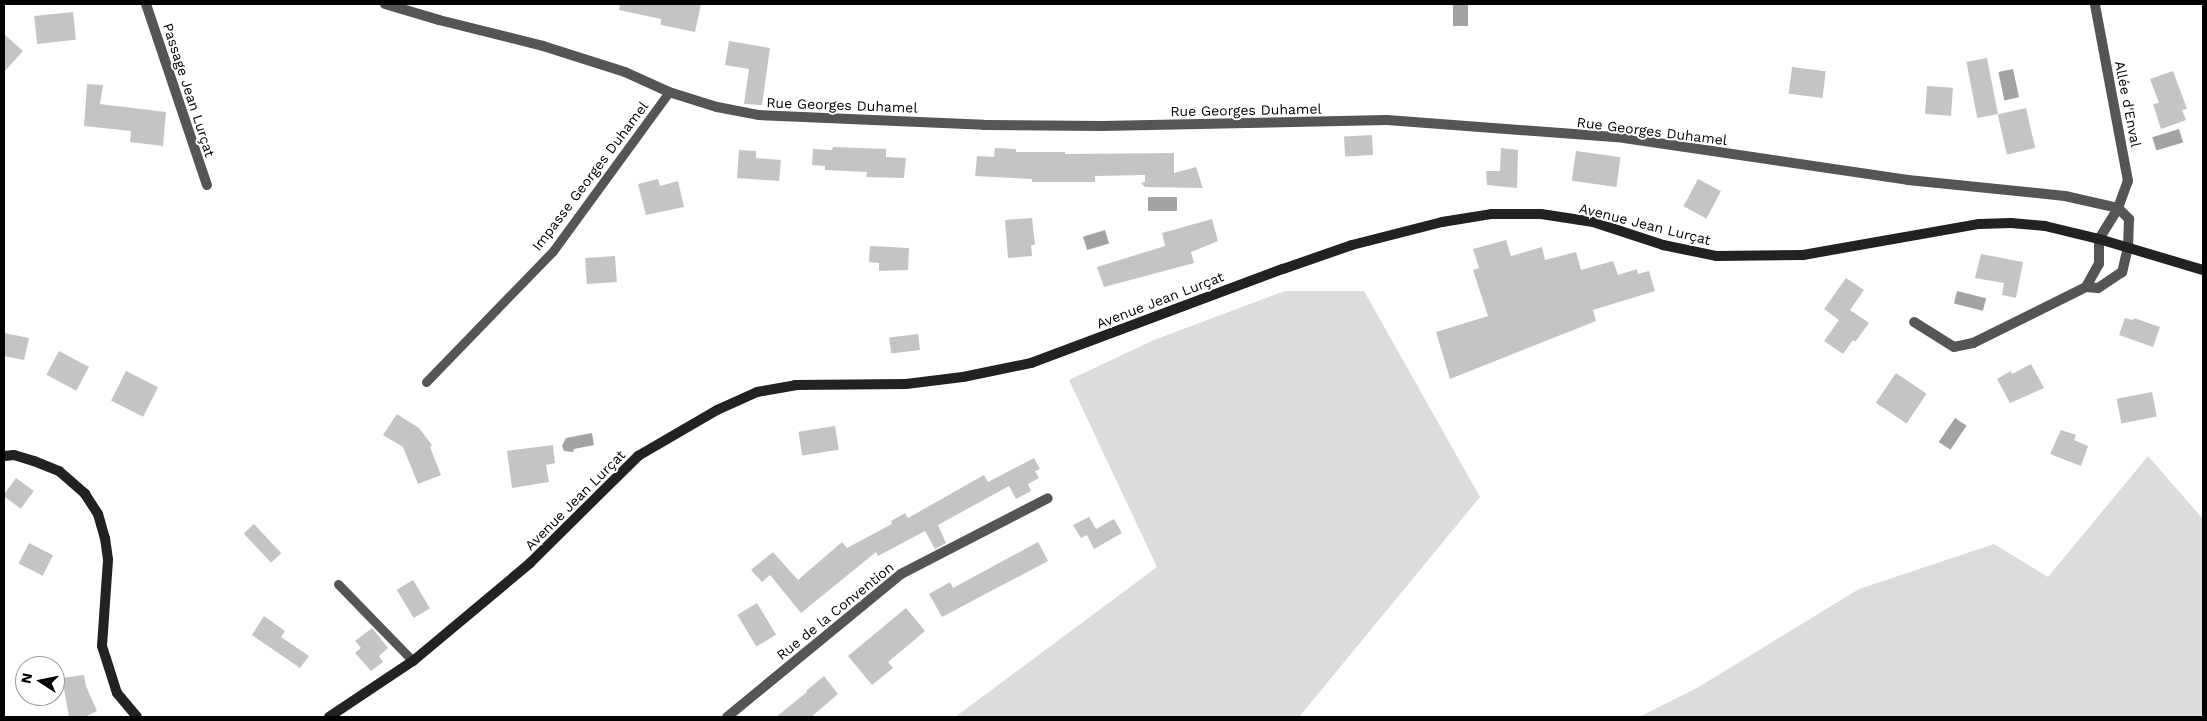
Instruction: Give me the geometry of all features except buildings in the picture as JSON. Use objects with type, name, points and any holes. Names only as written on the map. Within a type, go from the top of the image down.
[{"type":"main road","name":"Avenue Jean Lurçat","points":[[330,717],[412,661],[530,563],[638,456],[716,410],[757,392],[796,385],[906,384],[963,377],[1031,363],[1283,268],[1352,246],[1442,222],[1492,214],[1541,214],[1594,222],[1663,245],[1716,256],[1803,255],[1979,224],[2045,226],[2099,239],[2203,270]]},
{"type":"main road","points":[[4,456],[14,456],[34,461],[59,471],[85,494],[98,514],[106,538],[108,560],[102,646],[117,693],[137,717]]},
{"type":"street","name":"Passage Jean Lurçat","points":[[146,4],[207,185]]},
{"type":"street","name":"Rue Georges Duhamel","points":[[385,4],[439,20],[543,46],[625,72],[669,92],[717,108],[769,116],[984,125],[1102,126],[1387,120],[1624,138],[1908,180],[2065,196],[2118,208]]},
{"type":"street","name":"Allée d'Enval","points":[[2095,4],[2128,181],[2118,208]]},
{"type":"street","points":[[1914,322],[1954,347],[1973,344],[2086,287],[2098,288],[2122,272],[2128,248],[2129,219],[2118,208],[2099,239],[2099,264],[2086,287]]},
{"type":"street","name":"Rue de la Convention","points":[[727,717],[900,574],[1048,498]]},
{"type":"lane","name":"Impasse Georges Duhamel","points":[[426,382],[553,252],[669,92]]},
{"type":"lane","points":[[338,584],[412,661]]},
{"type":"shaded area","points":[[1453,4],[1468,4],[1468,26],[1453,26]]},
{"type":"shaded area","points":[[2013,69],[2019,97],[2004,100],[1998,72]]},
{"type":"shaded area","points":[[2179,129],[2183,142],[2156,151],[2152,137]]},
{"type":"shaded area","points":[[1148,197],[1177,197],[1177,211],[1148,211]]},
{"type":"shaded area","points":[[1105,230],[1109,243],[1087,250],[1083,237]]},
{"type":"shaded area","points":[[1285,291],[1364,291],[1480,497],[1299,717],[955,717],[1157,567],[1069,380],[1154,340]]},
{"type":"shaded area","points":[[1957,291],[1986,298],[1983,311],[1954,304]]},
{"type":"shaded area","points":[[1955,418],[1967,426],[1950,450],[1939,442]]},
{"type":"shaded area","points":[[592,433],[594,445],[574,449],[573,452],[564,451],[562,446],[566,438]]},
{"type":"shaded area","points":[[2148,456],[2203,519],[2203,717],[1639,717],[1697,688],[1859,589],[1994,544],[2048,577]]}]
